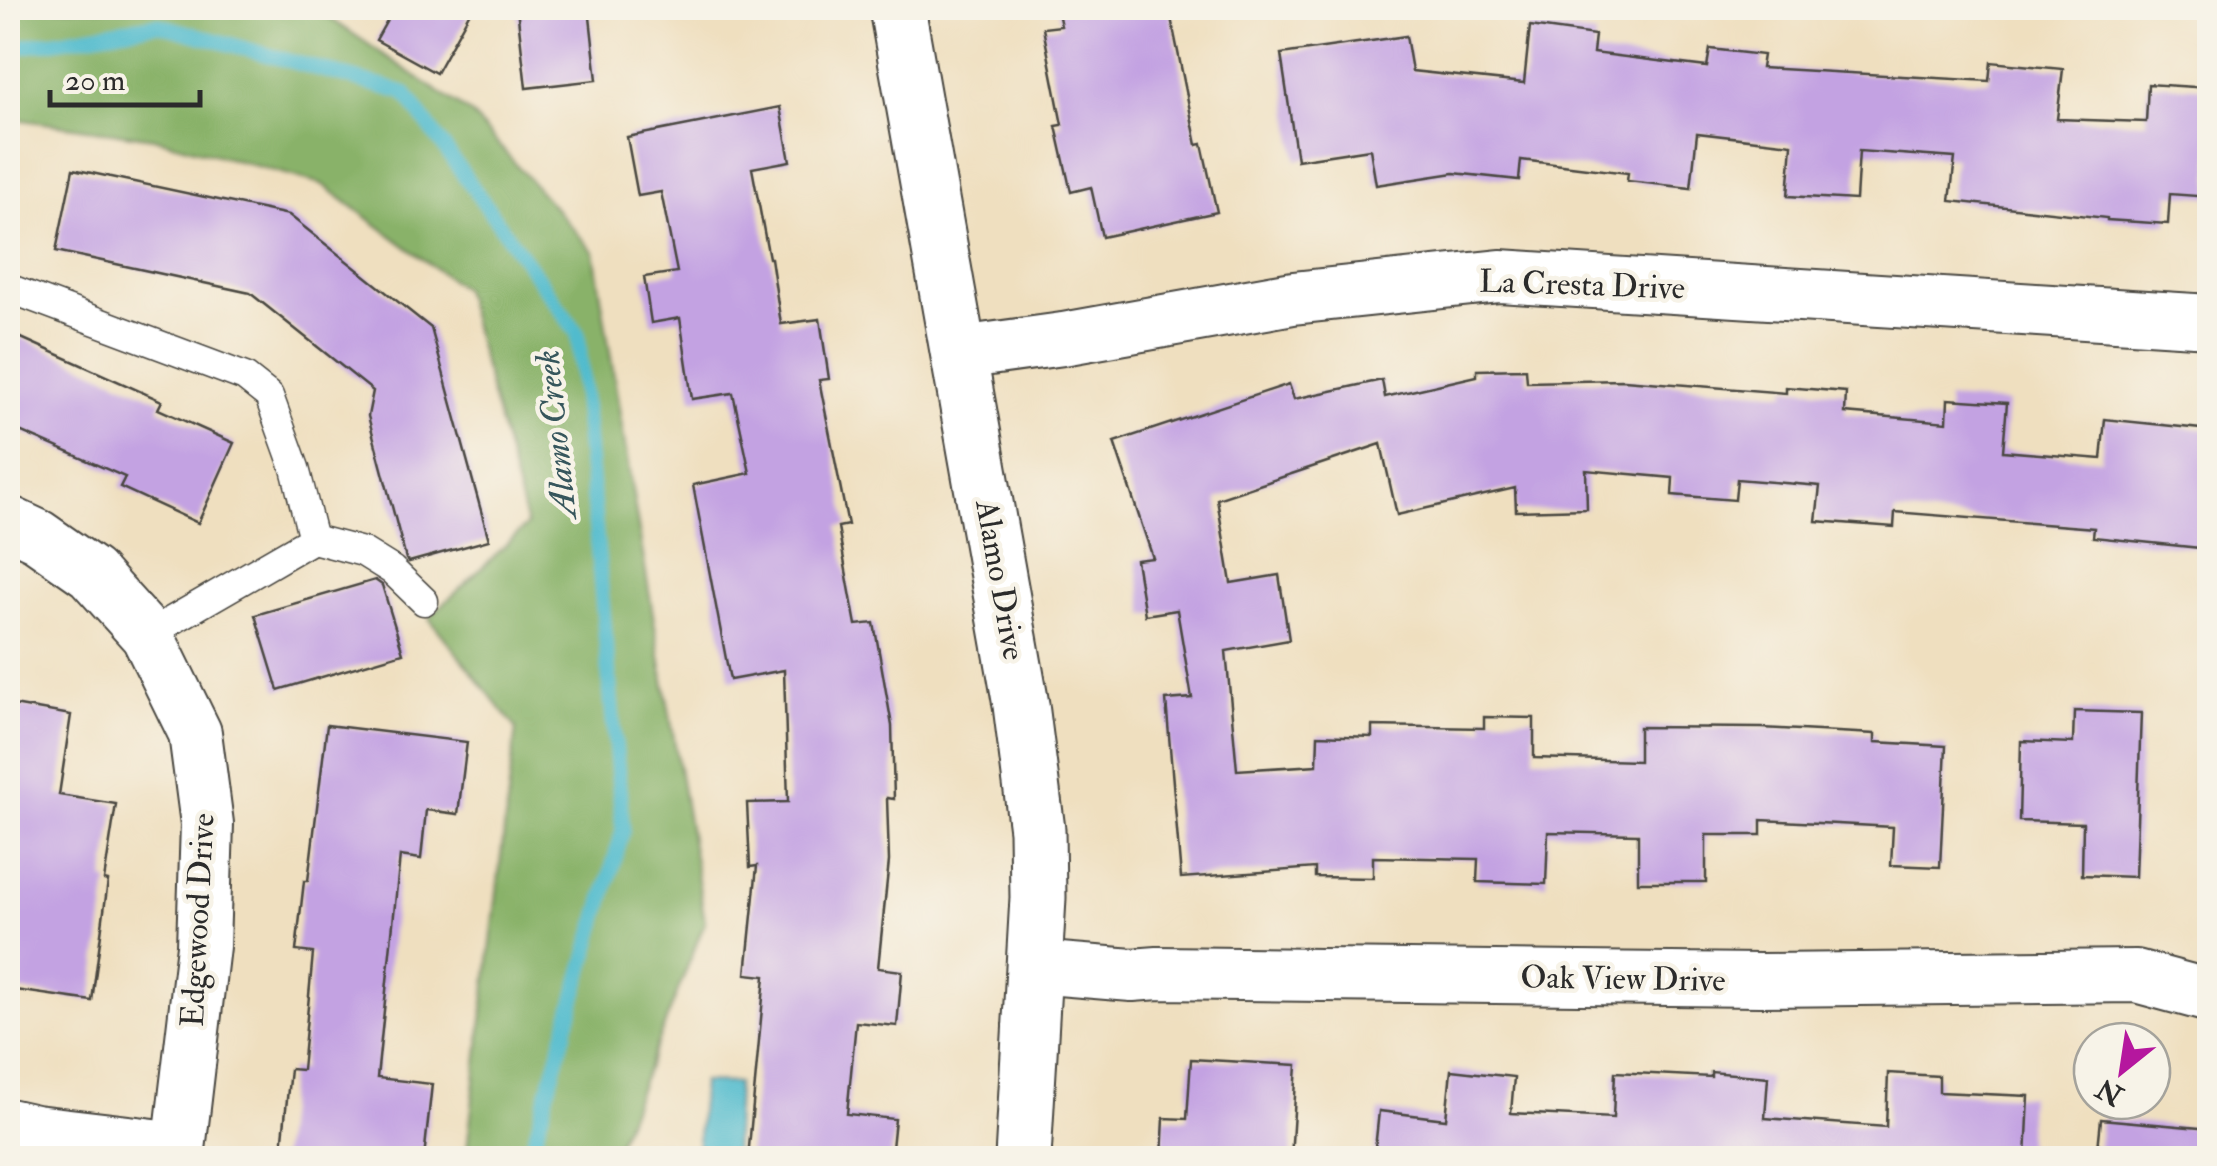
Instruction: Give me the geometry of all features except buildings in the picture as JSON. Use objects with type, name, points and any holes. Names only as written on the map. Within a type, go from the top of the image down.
[{"type":"main road","name":"Alamo Drive","points":[[897,8],[1022,705],[1037,830],[1038,898],[1023,1158]]},
{"type":"street","name":"La Cresta Drive","points":[[960,352],[1063,339],[1293,298],[1500,276],[2210,321]]},
{"type":"street","name":"Edgewood Drive","points":[[8,522],[38,536],[91,572],[147,635],[195,733],[208,824],[203,946],[178,1153]]},
{"type":"street","name":"Oak View Drive","points":[[1035,967],[1132,975],[1760,980],[2136,976],[2210,996]]},
{"type":"street","points":[[8,1125],[178,1153]]},
{"type":"lane","points":[[8,288],[246,378],[269,396],[295,468],[313,539]]},
{"type":"lane","points":[[147,635],[313,539],[363,552],[392,570],[424,601]]},
{"type":"green space","points":[[8,8],[315,8],[471,114],[594,252],[705,922],[614,1158],[466,1158],[516,728],[429,618],[527,525],[463,289],[322,184],[154,138],[8,118]]},
{"type":"water","points":[[702,1082],[737,1083],[734,1158],[697,1156]]},
{"type":"waterway","name":"Alamo Creek","points":[[8,49],[157,24],[405,93],[578,334],[623,830],[529,1158]]}]
